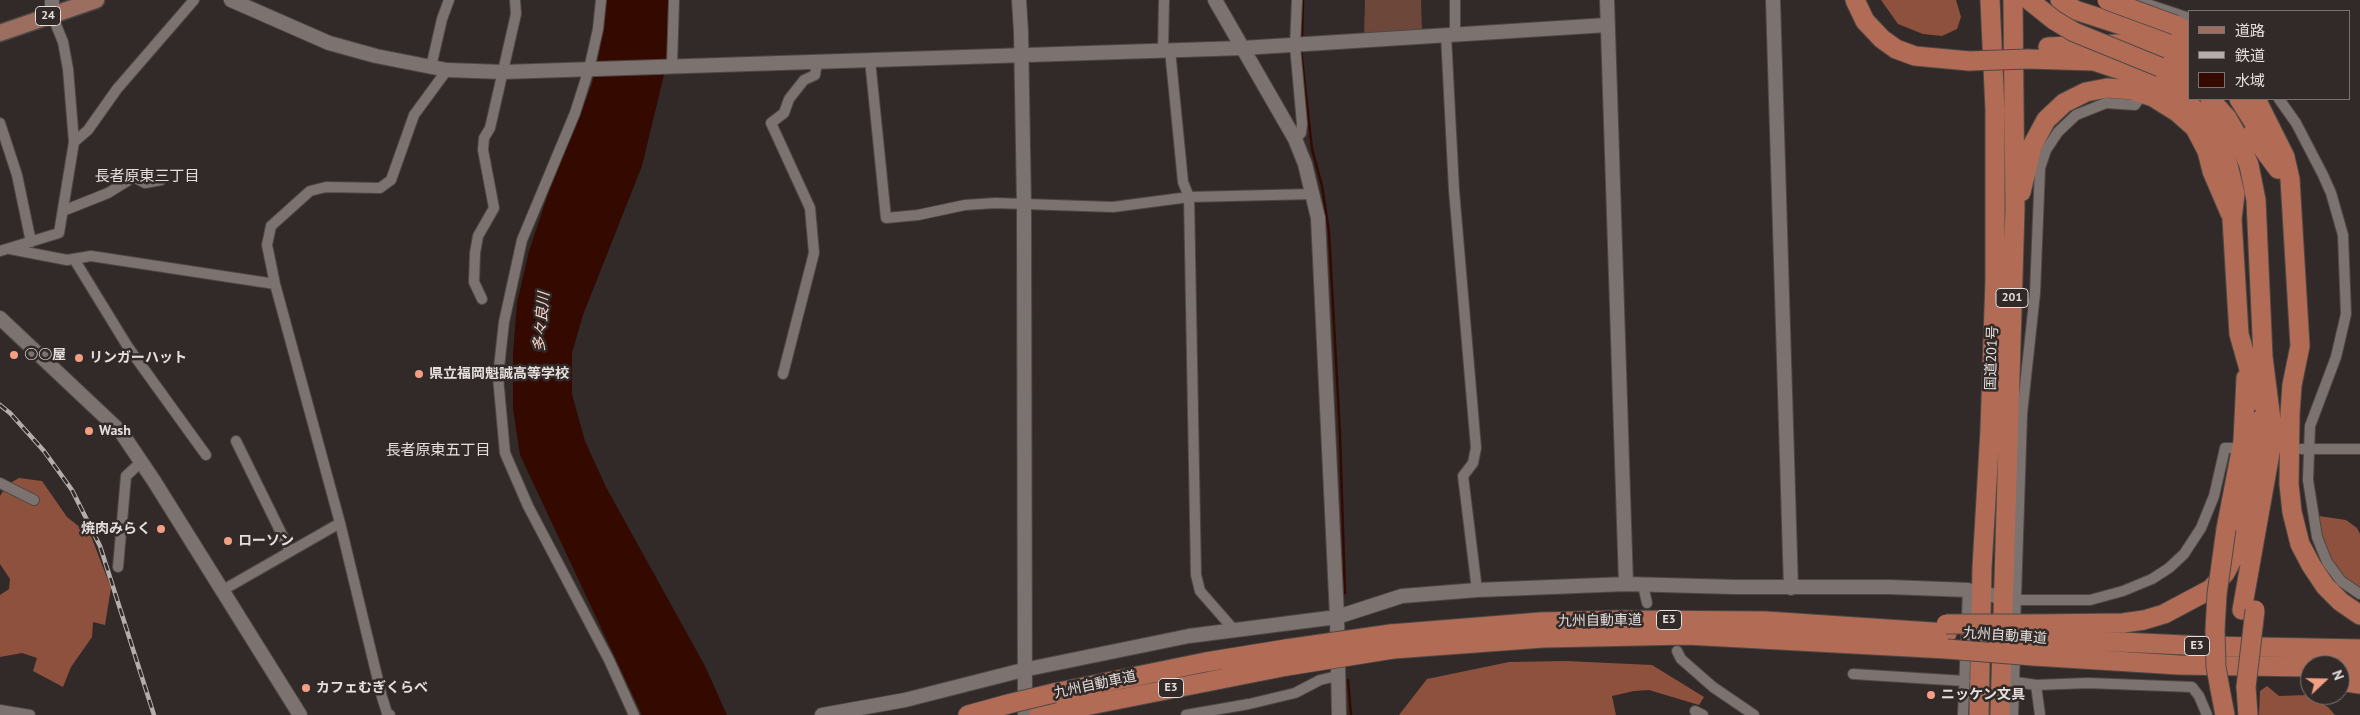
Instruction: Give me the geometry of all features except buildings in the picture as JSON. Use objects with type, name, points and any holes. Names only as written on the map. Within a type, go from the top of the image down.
[{"type":"highway","points":[[1855,0],[1865,21],[1882,38],[1896,49],[1915,56],[2027,53],[2118,44],[2163,54],[2188,66]]},
{"type":"highway","points":[[1866,0],[1881,23],[1898,36],[1915,44],[1969,55]]},
{"type":"highway","points":[[1977,0],[1988,163],[1995,228]]},
{"type":"highway","name":"国道201号","points":[[1979,715],[1975,592],[1990,430],[1995,228],[1995,110],[1990,0]]},
{"type":"highway","name":"国道201号","points":[[2000,715],[2009,598],[2015,208],[2013,0]]},
{"type":"highway","points":[[2029,0],[2054,20],[2074,32],[2188,81]]},
{"type":"highway","points":[[2060,0],[2074,10],[2144,32],[2188,52]]},
{"type":"highway","points":[[2107,0],[2184,25]]},
{"type":"highway","points":[[2027,53],[2094,61],[2157,82],[2178,95],[2202,116],[2218,138],[2228,165],[2235,194],[2232,219],[2239,334],[2255,359],[2273,436],[2249,610]]},
{"type":"highway","points":[[2015,208],[2025,180],[2032,146],[2046,120],[2064,103],[2086,92],[2107,88],[2132,90],[2153,97],[2177,112],[2195,128],[2207,151],[2212,171],[2232,219]]},
{"type":"highway","points":[[1947,635],[2034,639],[2144,620],[2164,614],[2211,588],[2225,573],[2234,556],[2262,425],[2256,390],[2255,359],[2256,200],[2249,165],[2235,132],[2227,118],[2211,100]]},
{"type":"highway","points":[[2226,100],[2278,169]]},
{"type":"highway","points":[[2240,100],[2264,138],[2290,198]]},
{"type":"highway","points":[[2256,100],[2285,157],[2290,179],[2300,346],[2292,385],[2290,414],[2289,484],[2292,512],[2300,544],[2325,586],[2341,602],[2360,615]]},
{"type":"highway","points":[[2248,715],[2234,688],[2216,667],[2215,621],[2216,594],[2243,441],[2255,359]]},
{"type":"highway","points":[[2225,715],[2234,688],[2281,450],[2290,414]]},
{"type":"highway","name":"九州自動車道","points":[[1047,713],[1287,658],[1503,624],[1618,620],[1836,624],[1947,635]]},
{"type":"highway","name":"九州自動車道","points":[[1392,642],[1687,635],[1947,635],[2206,646],[2360,649]]},
{"type":"highway","name":"九州自動車道","points":[[2034,639],[2179,665],[2300,666]]},
{"type":"highway","name":"九州自動車道","points":[[968,715],[1054,692],[1206,662],[1287,658]]},
{"type":"highway","points":[[2179,665],[2300,677]]},
{"type":"highway","points":[[2234,688],[2235,715]]},
{"type":"main road","name":"24","points":[[0,33],[52,7],[96,0]]},
{"type":"street","points":[[74,142],[88,130],[117,89],[194,0]]},
{"type":"street","points":[[231,0],[329,43],[447,70],[503,72],[672,64],[817,62],[1295,46],[1450,34],[1607,26]]},
{"type":"street","points":[[431,67],[442,19],[449,0]]},
{"type":"street","points":[[482,299],[474,282],[475,254],[478,236],[494,208],[483,150],[484,138],[490,128],[503,72],[516,14],[515,0]]},
{"type":"street","points":[[601,0],[598,29],[589,69],[575,113],[522,240],[518,256],[504,322],[499,368],[501,425],[505,453],[528,506],[610,660],[634,715]]},
{"type":"street","points":[[672,64],[674,0]]},
{"type":"street","points":[[1018,0],[1022,55],[1026,391],[1023,670],[1025,715]]},
{"type":"street","points":[[1164,0],[1167,50],[1183,182],[1189,197],[1196,575],[1200,591],[1235,631]]},
{"type":"street","points":[[1215,0],[1295,140],[1305,164],[1318,218],[1337,617],[1339,715]]},
{"type":"street","points":[[1295,140],[1301,133],[1302,124],[1295,46],[1297,0]]},
{"type":"street","points":[[1455,0],[1450,34],[1454,190],[1476,448],[1473,463],[1463,476],[1477,590]]},
{"type":"street","points":[[1607,0],[1626,584]]},
{"type":"street","points":[[1773,0],[1791,588]]},
{"type":"street","points":[[2135,0],[2156,6],[2184,25]]},
{"type":"street","points":[[2152,26],[2156,6]]},
{"type":"street","points":[[4,250],[59,233],[74,142],[68,69],[63,42],[52,7]]},
{"type":"street","points":[[870,60],[886,218],[965,205],[995,203],[1113,207],[1189,197],[1313,194]]},
{"type":"street","points":[[783,374],[814,253],[810,208],[771,123],[784,113],[789,99],[804,80],[815,75],[817,62]]},
{"type":"street","points":[[390,715],[387,713],[382,697],[340,523],[275,284],[267,245],[271,226],[310,191],[326,187],[380,188],[391,180],[414,115],[447,70]]},
{"type":"street","points":[[2013,715],[2016,682],[2009,598],[2022,414],[2035,293],[2040,168],[2046,150],[2058,132],[2076,114],[2106,103],[2135,105],[2139,99]]},
{"type":"street","points":[[2280,100],[2296,123],[2331,193],[2343,235],[2346,314],[2337,351],[2310,426],[2305,449],[2317,537],[2327,562],[2341,581],[2360,594]]},
{"type":"street","points":[[0,123],[17,175],[31,242]]},
{"type":"street","points":[[63,211],[108,193],[134,177],[144,183],[160,180]]},
{"type":"street","points":[[4,250],[67,260],[90,256],[275,284]]},
{"type":"street","points":[[74,259],[128,347],[206,455]]},
{"type":"street","points":[[0,318],[121,432],[223,590],[300,715]]},
{"type":"street","points":[[236,440],[290,552]]},
{"type":"street","points":[[822,715],[865,712],[1023,670],[1189,636],[1337,617],[1402,596],[1477,590],[1626,584],[1791,588],[1888,587],[1975,592],[2009,598],[2090,600],[2123,591],[2152,579],[2169,568],[2184,554],[2201,528],[2214,496],[2225,448],[2233,448]]},
{"type":"street","points":[[2305,449],[2360,449]]},
{"type":"street","points":[[118,567],[126,476],[140,463]]},
{"type":"street","points":[[0,483],[34,500]]},
{"type":"street","points":[[223,590],[340,523]]},
{"type":"street","points":[[1643,585],[1647,603]]},
{"type":"street","points":[[1963,715],[1975,592]]},
{"type":"street","points":[[1677,651],[1681,659],[1713,687],[1754,715]]},
{"type":"street","points":[[1853,674],[1965,681]]},
{"type":"street","points":[[1186,715],[1249,704],[1295,693],[1320,680],[1337,676]]},
{"type":"street","points":[[2016,682],[2036,685],[2088,683],[2192,687],[2199,696],[2206,715]]},
{"type":"street","points":[[2036,685],[2040,715]]},
{"type":"street","points":[[0,710],[30,715]]},
{"type":"shaded area","points":[[1365,0],[1421,0],[1422,32],[1364,36]]},
{"type":"shaded area","points":[[1881,0],[1956,0],[1961,17],[1957,29],[1942,36],[1923,34],[1898,24]]},
{"type":"shaded area","points":[[19,478],[42,481],[67,517],[91,536],[111,588],[105,625],[93,622],[92,637],[71,667],[63,687],[33,671],[37,658],[22,653],[0,657],[0,595],[9,589],[10,579],[0,564],[0,496],[7,485]]},
{"type":"shaded area","points":[[2319,516],[2346,520],[2357,528],[2360,534],[2360,588],[2345,577],[2329,557],[2321,535]]},
{"type":"shaded area","points":[[1566,661],[1652,665],[1704,697],[1699,705],[1649,690],[1634,691],[1612,696],[1616,715],[1399,715],[1427,679],[1509,662]]},
{"type":"shaded area","points":[[2267,686],[2279,696],[2300,695],[2300,705],[2324,705],[2335,715],[2259,715],[2260,691]]},
{"type":"water","name":"多々良川","points":[[606,0],[668,0],[668,37],[664,75],[642,166],[583,315],[572,353],[572,394],[585,441],[606,487],[705,666],[727,715],[642,715],[520,455],[513,409],[513,353],[517,303],[529,251],[548,194],[592,84],[599,54]]},
{"type":"waterway","points":[[1302,40],[1303,0]]},
{"type":"waterway","points":[[1301,50],[1312,149],[1322,186],[1329,232],[1340,435],[1345,593]]},
{"type":"waterway","points":[[1348,680],[1351,715]]},
{"type":"railway","points":[[0,405],[10,413],[44,451],[72,490],[100,546],[154,715]]},
{"type":"place","name":"○○屋","points":[[14,355]]},
{"type":"place","name":"リンガーハット","points":[[79,358]]},
{"type":"place","name":"県立福岡魁誠高等学校","points":[[419,374]]},
{"type":"place","name":"Wash","points":[[89,431]]},
{"type":"place","name":"焼肉みらく","points":[[161,529]]},
{"type":"place","name":"ローソン","points":[[228,541]]},
{"type":"place","name":"カフェむぎくらべ","points":[[306,688]]},
{"type":"place","name":"ニッケン文具","points":[[1931,695]]},
{"type":"district","name":"長者原東三丁目","points":[[147,177]]},
{"type":"district","name":"長者原東五丁目","points":[[438,451]]}]
